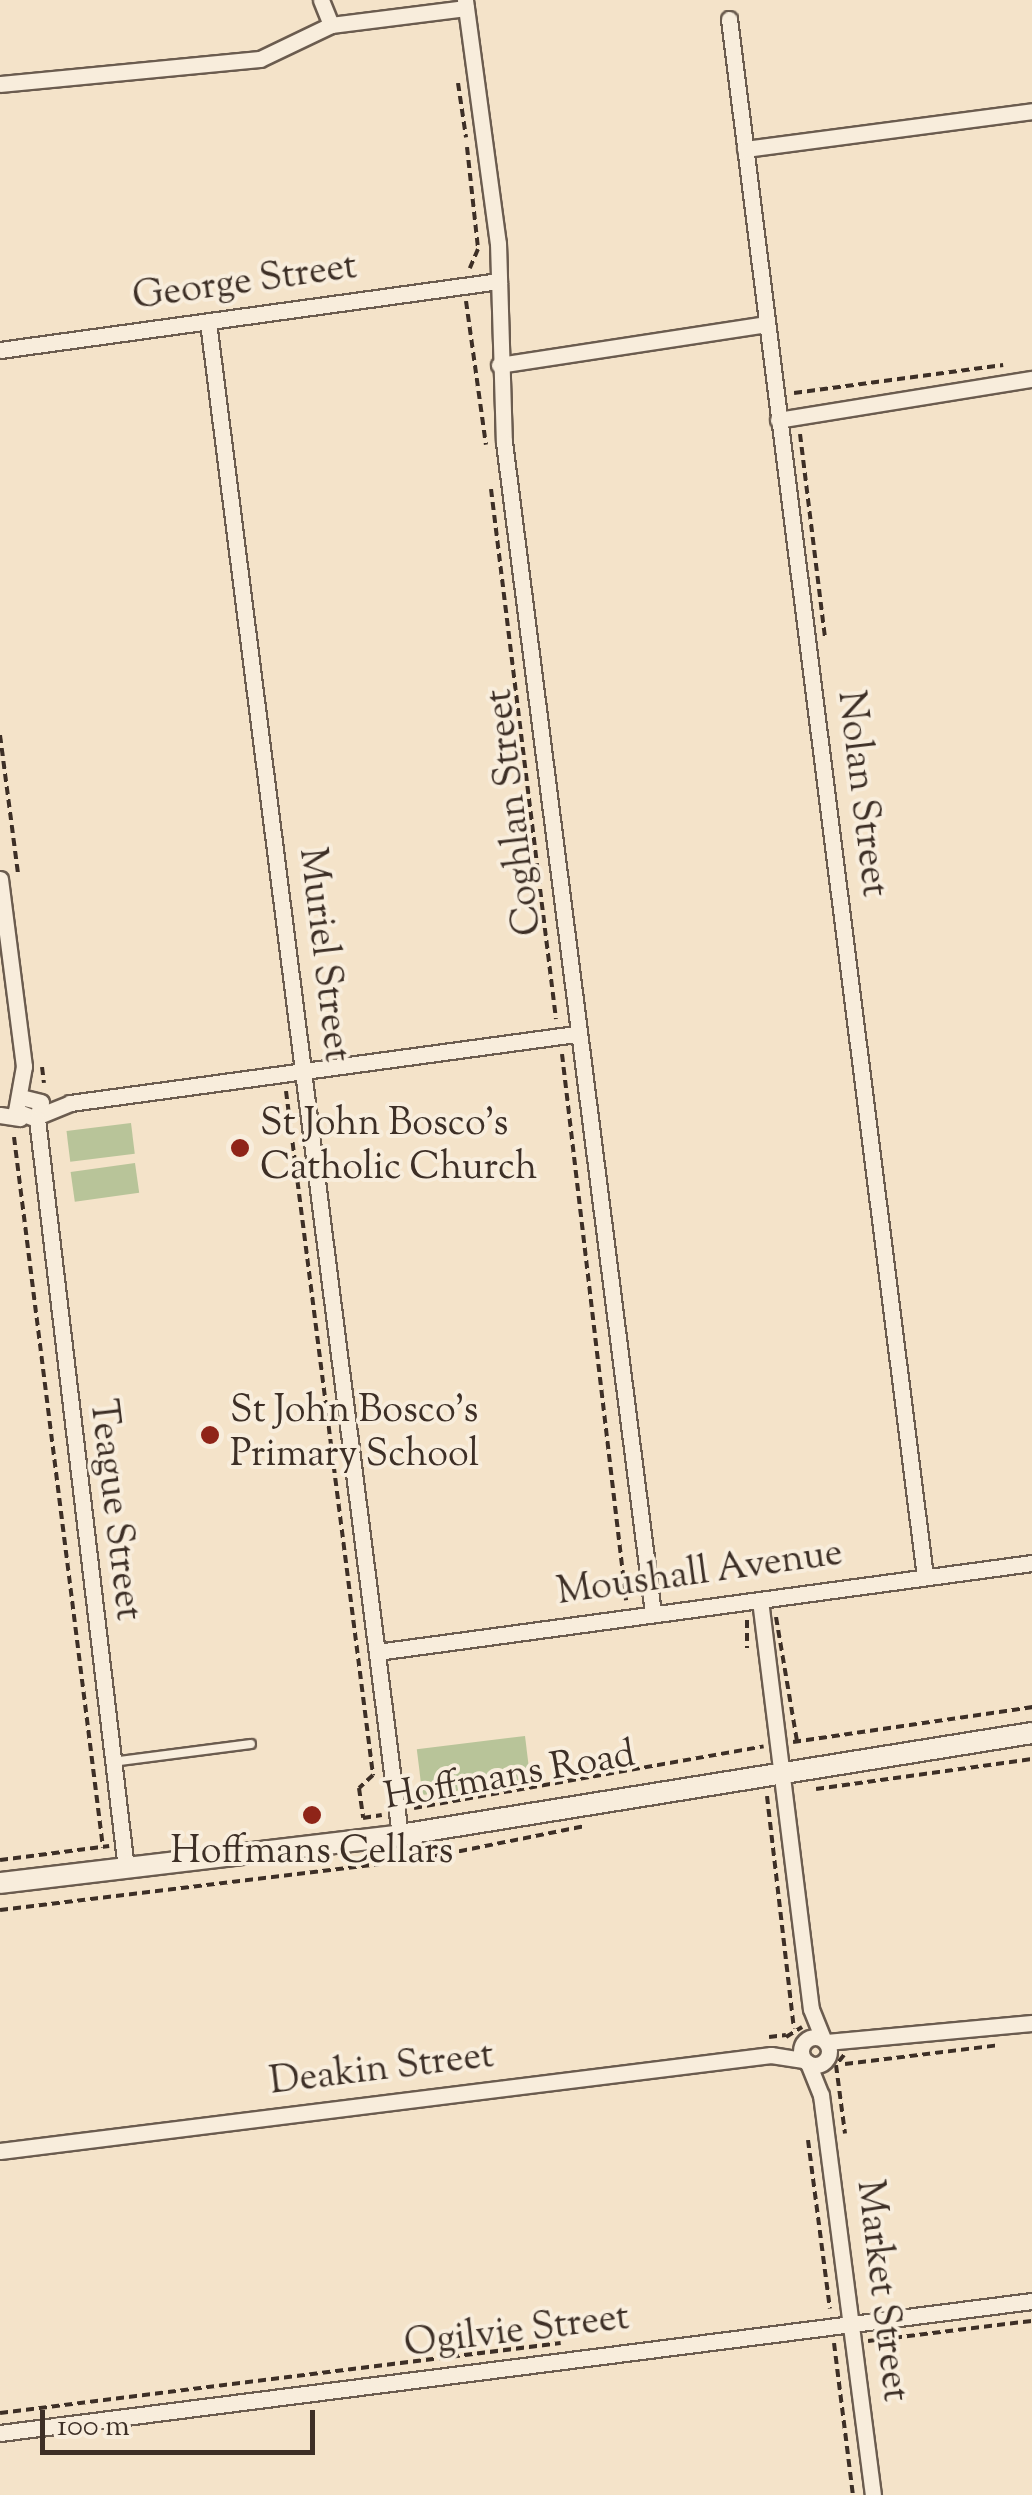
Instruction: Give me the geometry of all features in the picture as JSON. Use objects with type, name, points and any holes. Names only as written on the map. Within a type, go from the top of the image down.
[{"type":"main road","name":"Hoffmans Road","points":[[0,1883],[400,1835],[782,1768],[1032,1733]]},
{"type":"street","points":[[320,0],[332,25]]},
{"type":"street","points":[[0,84],[260,59],[332,25],[466,4]]},
{"type":"street","name":"Coghlan Street","points":[[466,4],[499,282],[499,366],[576,1034],[653,1614]]},
{"type":"street","name":"Nolan Street","points":[[730,19],[925,1577]]},
{"type":"street","points":[[746,150],[1032,111]]},
{"type":"street","name":"George Street","points":[[0,350],[499,282]]},
{"type":"street","name":"Muriel Street","points":[[208,322],[400,1835]]},
{"type":"street","points":[[499,366],[767,330]]},
{"type":"street","points":[[778,413],[1032,379]]},
{"type":"street","name":"Teague Street","points":[[0,878],[126,1869]]},
{"type":"street","points":[[0,1112],[576,1034]]},
{"type":"street","name":"Moushall Avenue","points":[[377,1652],[1032,1562]]},
{"type":"street","name":"Market Street","points":[[760,1600],[873,2495]]},
{"type":"street","name":"Deakin Street","points":[[0,2152],[1032,2023]]},
{"type":"street","name":"Ogilvie Street","points":[[4,2431],[832,2326],[851,2315],[1032,2302]]},
{"type":"lane","points":[[112,1762],[251,1744]]},
{"type":"path","points":[[452,270],[476,264],[478,249],[459,73]]},
{"type":"path","points":[[461,299],[487,458]]},
{"type":"path","points":[[789,391],[1014,364]]},
{"type":"path","points":[[490,477],[558,1019],[539,1021]]},
{"type":"path","points":[[562,1054],[629,1592],[626,1602],[606,1604]]},
{"type":"path","points":[[14,1136],[103,1847]]},
{"type":"path","points":[[414,1808],[779,1744],[1032,1707]]},
{"type":"path","points":[[802,1791],[1032,1758]]},
{"type":"path","points":[[0,1860],[123,1845]]},
{"type":"path","points":[[845,2064],[1013,2043]]},
{"type":"path","points":[[806,2119],[854,2495]]},
{"type":"path","points":[[810,2312],[830,2309],[851,2315]]},
{"type":"path","points":[[871,2341],[1032,2321]]},
{"type":"path","points":[[0,2413],[574,2341]]},
{"type":"green space","points":[[131,1123],[135,1154],[70,1162],[66,1131]]},
{"type":"green space","points":[[135,1163],[139,1193],[75,1202],[71,1172]]},
{"type":"green space","points":[[525,1736],[531,1782],[422,1795],[417,1749]]},
{"type":"place","name":"St John Bosco's Catholic Church","points":[[240,1148]]},
{"type":"place","name":"St John Bosco's Primary School","points":[[210,1435]]},
{"type":"place","name":"Hoffmans Cellars","points":[[312,1815]]}]
